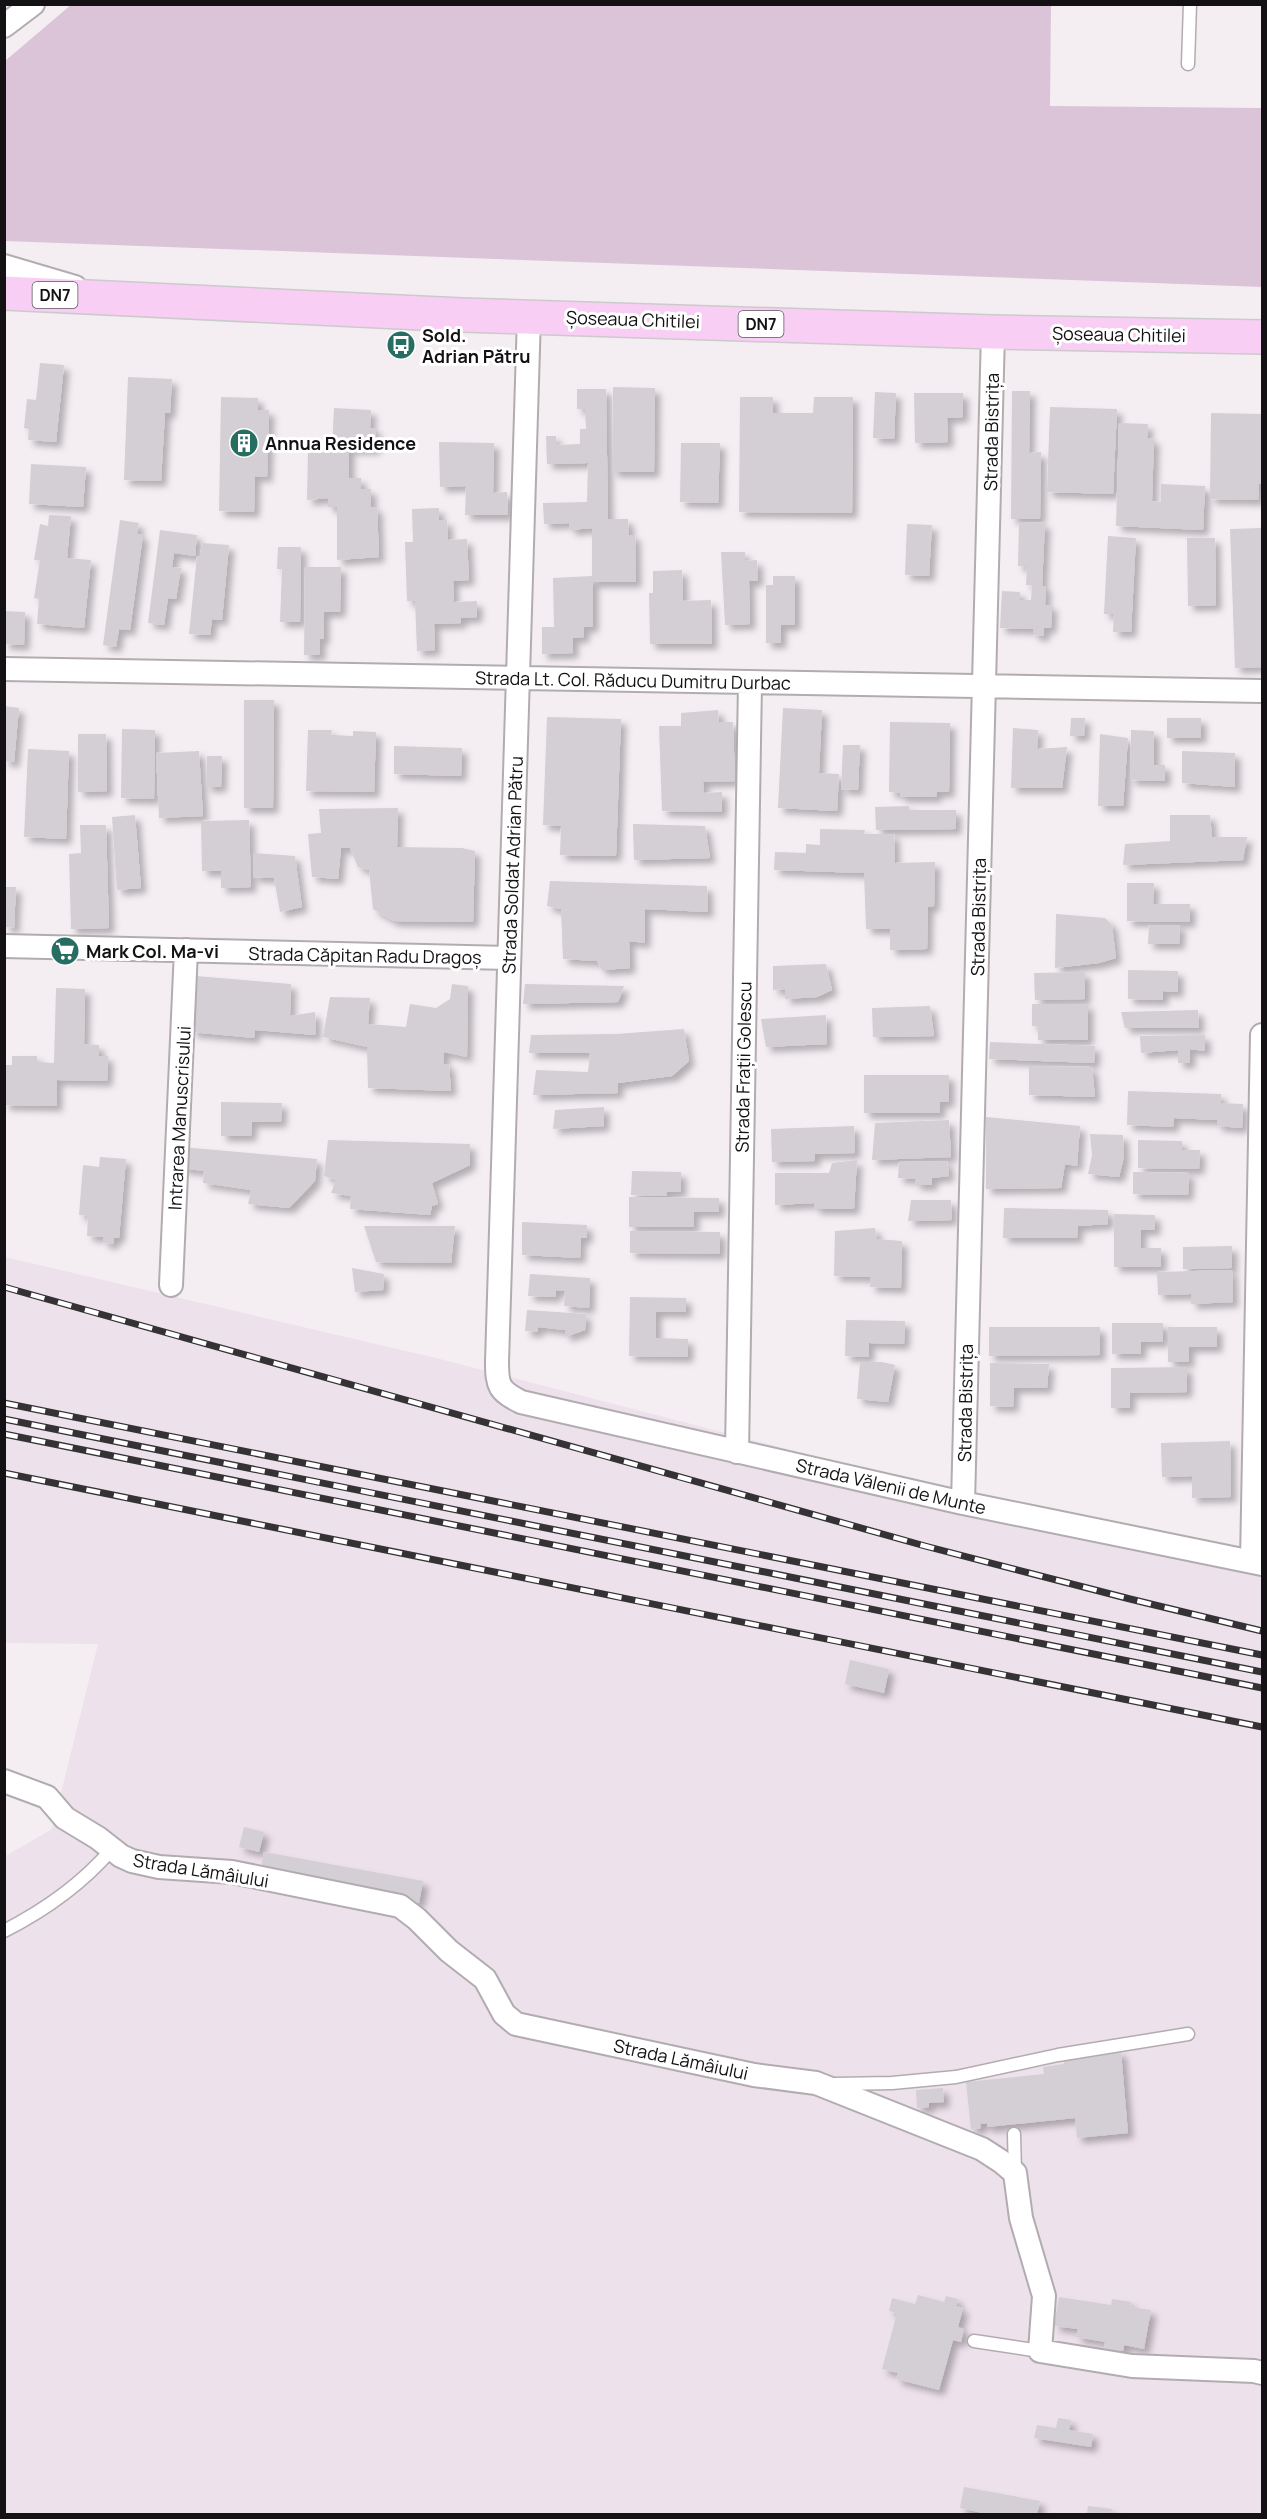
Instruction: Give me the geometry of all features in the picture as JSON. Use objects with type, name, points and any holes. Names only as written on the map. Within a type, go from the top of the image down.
[{"type":"main road","name":"Șoseaua Chitilei","points":[[4,293],[105,296],[462,315],[993,332],[1263,337]]},
{"type":"street","points":[[4,26],[33,4]]},
{"type":"street","points":[[4,266],[105,296]]},
{"type":"street","name":"Strada Soldat Adrian Pătru","points":[[521,1402],[503,1393],[497,1379],[496,1362],[529,316]]},
{"type":"street","name":"Strada Bistrița","points":[[963,1503],[993,332]]},
{"type":"street","name":"Strada Lt. Col. Răducu Dumitru Durbac","points":[[4,669],[984,688],[1263,691]]},
{"type":"street","name":"Strada Frații Golescu","points":[[737,1452],[750,683]]},
{"type":"street","name":"Strada Căpitan Radu Dragoș","points":[[4,946],[509,958]]},
{"type":"street","name":"Intrarea Manuscrisului","points":[[171,1285],[186,950]]},
{"type":"street","points":[[1257,1563],[1263,1035]]},
{"type":"street","name":"Strada Vălenii de Munte","points":[[521,1402],[963,1503],[1257,1563]]},
{"type":"street","name":"Strada Lămâiului","points":[[4,1781],[47,1797],[64,1818],[98,1838],[121,1857],[144,1864],[232,1872],[400,1906],[417,1919],[448,1951],[485,1979],[504,2014],[516,2024],[754,2075],[816,2083],[967,2142],[994,2155],[1015,2173]]},
{"type":"street","points":[[1015,2173],[1021,2218],[1044,2296],[1040,2351],[1142,2367],[1254,2370],[1263,2373]]},
{"type":"lane","points":[[1188,64],[1190,4]]},
{"type":"lane","points":[[4,1931],[47,1908],[63,1896],[111,1850]]},
{"type":"lane","points":[[816,2083],[860,2084],[956,2078],[1058,2055],[1188,2034]]},
{"type":"lane","points":[[1014,2134],[1015,2173]]},
{"type":"lane","points":[[974,2341],[1040,2351]]},
{"type":"shaded area","points":[[72,4],[1051,5],[1050,106],[1262,108],[1262,287],[5,241],[5,61]]},
{"type":"shaded area","points":[[5,1257],[440,1359],[1262,1572],[1262,2514],[5,2514],[4,1857],[52,1829],[98,1644],[5,1643]]},
{"type":"building","points":[[40,363],[64,365],[56,442],[28,440],[29,429],[24,428],[27,399],[36,400]]},
{"type":"building","points":[[128,377],[172,379],[170,413],[165,413],[161,481],[124,480]]},
{"type":"building","points":[[613,387],[655,388],[654,472],[612,472]]},
{"type":"building","points":[[577,389],[606,389],[608,519],[628,519],[629,535],[635,535],[636,582],[593,582],[593,627],[584,627],[584,637],[573,638],[573,653],[542,654],[542,627],[554,627],[553,578],[592,576],[592,528],[570,530],[569,523],[544,524],[543,503],[587,502],[588,463],[547,464],[546,436],[556,436],[556,445],[580,444],[580,429],[586,429],[585,409],[577,409]]},
{"type":"building","points":[[1012,391],[1030,391],[1029,453],[1041,452],[1040,519],[1011,519]]},
{"type":"building","points":[[875,392],[896,393],[894,439],[873,438]]},
{"type":"building","points":[[914,393],[963,393],[963,417],[947,418],[948,442],[915,443]]},
{"type":"building","name":"Annua Residence","points":[[221,397],[258,398],[258,410],[269,410],[267,477],[255,476],[254,512],[219,511]]},
{"type":"building","points":[[740,397],[773,397],[773,413],[813,413],[814,397],[853,397],[852,513],[739,512]]},
{"type":"building","points":[[1050,407],[1117,409],[1113,494],[1047,492]]},
{"type":"building","points":[[334,408],[371,410],[370,428],[376,428],[375,449],[349,449],[349,478],[361,478],[361,489],[371,489],[371,507],[377,507],[379,557],[337,560],[337,507],[328,507],[328,498],[307,500],[308,449],[332,450]]},
{"type":"building","points":[[1211,413],[1262,414],[1262,484],[1259,484],[1258,500],[1210,499]]},
{"type":"building","points":[[1119,423],[1148,424],[1147,438],[1154,439],[1152,501],[1161,502],[1161,484],[1205,486],[1203,530],[1116,526]]},
{"type":"building","points":[[439,442],[494,443],[493,493],[507,492],[508,515],[465,515],[466,486],[440,487]]},
{"type":"building","points":[[681,443],[720,443],[718,503],[680,502]]},
{"type":"building","points":[[31,464],[86,467],[83,507],[29,504]]},
{"type":"building","points":[[439,508],[439,521],[447,520],[448,540],[467,539],[469,580],[453,581],[454,602],[477,601],[477,617],[461,618],[461,623],[434,624],[435,650],[417,651],[415,601],[407,601],[405,542],[413,542],[412,509]]},
{"type":"building","points":[[49,515],[71,516],[67,558],[91,560],[84,628],[37,624],[39,599],[34,598],[40,560],[34,560],[40,524],[48,526]]},
{"type":"building","points":[[120,520],[139,523],[137,534],[143,535],[130,630],[119,629],[116,647],[103,645]]},
{"type":"building","points":[[1019,522],[1045,523],[1042,586],[1046,586],[1045,605],[1052,605],[1051,628],[1044,628],[1044,636],[1033,635],[1033,629],[1000,628],[1002,591],[1020,592],[1020,600],[1031,600],[1032,585],[1026,585],[1027,567],[1018,566]]},
{"type":"building","points":[[907,524],[932,525],[929,576],[905,575]]},
{"type":"building","points":[[1262,528],[1262,667],[1235,668],[1230,529]]},
{"type":"building","points":[[160,530],[197,535],[195,556],[174,553],[172,567],[181,568],[176,599],[168,598],[164,625],[148,623]]},
{"type":"building","points":[[1108,536],[1136,538],[1131,632],[1113,632],[1114,614],[1104,614]]},
{"type":"building","points":[[1187,538],[1215,538],[1216,605],[1188,606]]},
{"type":"building","points":[[202,543],[229,545],[222,620],[212,619],[210,635],[189,634],[197,556],[200,556]]},
{"type":"building","points":[[278,547],[301,547],[300,622],[280,622],[282,569],[277,569]]},
{"type":"building","points":[[721,552],[745,552],[745,561],[757,560],[758,581],[749,581],[750,624],[725,625]]},
{"type":"building","points":[[305,567],[341,567],[340,612],[324,612],[324,639],[320,639],[320,655],[304,655]]},
{"type":"building","points":[[682,570],[683,601],[711,600],[712,644],[650,644],[649,593],[653,593],[653,571]]},
{"type":"building","points":[[773,576],[795,576],[795,625],[781,625],[781,643],[766,643],[766,585],[773,585]]},
{"type":"building","points":[[4,611],[25,612],[24,645],[4,644]]},
{"type":"building","points":[[244,700],[274,700],[273,808],[244,808]]},
{"type":"building","points":[[4,706],[19,708],[14,762],[4,761]]},
{"type":"building","points":[[783,708],[822,710],[819,773],[839,774],[837,811],[778,808]]},
{"type":"building","points":[[718,710],[719,722],[733,722],[735,781],[703,782],[704,793],[722,792],[722,812],[662,811],[659,726],[681,726],[681,713]]},
{"type":"building","points":[[547,717],[621,719],[616,856],[560,855],[561,826],[543,825]]},
{"type":"building","points":[[1071,718],[1085,718],[1084,736],[1070,736]]},
{"type":"building","points":[[1167,718],[1201,718],[1201,738],[1167,738]]},
{"type":"building","points":[[890,722],[950,723],[949,792],[937,792],[936,797],[900,797],[900,793],[889,792]]},
{"type":"building","points":[[1013,728],[1038,730],[1037,749],[1067,747],[1062,788],[1011,788]]},
{"type":"building","points":[[122,729],[155,730],[154,799],[121,798]]},
{"type":"building","points":[[308,730],[332,730],[331,735],[353,736],[353,731],[376,732],[374,792],[306,791]]},
{"type":"building","points":[[1131,730],[1154,731],[1154,765],[1165,765],[1165,781],[1130,780]]},
{"type":"building","points":[[78,734],[106,734],[107,791],[78,792]]},
{"type":"building","points":[[1100,734],[1128,738],[1123,806],[1098,806]]},
{"type":"building","points":[[843,745],[860,745],[858,790],[841,789]]},
{"type":"building","points":[[394,746],[462,748],[461,776],[394,774]]},
{"type":"building","points":[[28,749],[69,751],[66,839],[24,837]]},
{"type":"building","points":[[199,751],[203,816],[159,818],[156,753]]},
{"type":"building","points":[[1182,751],[1235,753],[1235,787],[1182,783]]},
{"type":"building","points":[[207,756],[222,756],[221,787],[206,787]]},
{"type":"building","points":[[909,806],[909,810],[956,810],[956,829],[876,830],[875,807]]},
{"type":"building","points":[[398,808],[397,847],[462,848],[475,851],[473,922],[394,921],[373,909],[369,870],[358,867],[350,848],[341,848],[338,879],[312,877],[308,834],[321,833],[319,809]]},
{"type":"building","points":[[135,815],[141,888],[117,890],[112,817]]},
{"type":"building","points":[[1170,815],[1210,815],[1212,837],[1247,837],[1243,860],[1123,865],[1125,844],[1170,841]]},
{"type":"building","points":[[249,820],[251,887],[221,888],[221,871],[202,871],[201,821]]},
{"type":"building","points":[[633,824],[705,826],[710,858],[634,860]]},
{"type":"building","points":[[80,825],[106,825],[109,928],[71,929],[69,854],[81,853]]},
{"type":"building","points":[[820,829],[865,830],[864,834],[894,834],[895,863],[935,862],[934,906],[928,907],[927,949],[890,950],[890,929],[866,929],[864,873],[774,870],[775,852],[806,853],[806,844],[820,845]]},
{"type":"building","points":[[253,853],[295,856],[302,907],[280,912],[274,878],[253,877]]},
{"type":"building","points":[[550,881],[707,886],[708,912],[645,909],[645,943],[629,941],[630,968],[602,970],[597,961],[563,959],[561,909],[547,906]]},
{"type":"building","points":[[1127,883],[1154,883],[1153,904],[1190,904],[1190,922],[1127,921]]},
{"type":"building","points":[[5,887],[16,887],[14,928],[5,927]]},
{"type":"building","points":[[1056,914],[1105,918],[1112,925],[1116,958],[1099,963],[1055,968]]},
{"type":"building","points":[[1149,925],[1180,925],[1179,944],[1148,944]]},
{"type":"building","points":[[826,964],[832,990],[817,997],[785,999],[785,989],[773,990],[773,966]]},
{"type":"building","points":[[1128,970],[1178,971],[1178,992],[1163,991],[1163,1000],[1128,999]]},
{"type":"building","points":[[1085,972],[1085,999],[1035,1000],[1034,973]]},
{"type":"building","points":[[196,976],[291,984],[290,1016],[315,1012],[316,1035],[255,1030],[254,1038],[191,1032]]},
{"type":"building","points":[[452,984],[468,986],[467,1057],[444,1052],[444,1064],[449,1064],[451,1091],[368,1088],[367,1047],[323,1037],[330,997],[370,998],[368,1024],[406,1027],[410,1004],[436,1008],[450,999]]},
{"type":"building","points":[[525,984],[624,986],[618,1002],[523,1004]]},
{"type":"building","points":[[56,988],[85,989],[84,1044],[99,1045],[99,1056],[108,1056],[107,1081],[57,1080],[57,1106],[4,1105],[4,1065],[12,1065],[12,1056],[37,1056],[37,1062],[54,1063]]},
{"type":"building","points":[[1032,1004],[1088,1004],[1088,1040],[1038,1040],[1038,1026],[1032,1026]]},
{"type":"building","points":[[930,1006],[934,1036],[873,1037],[872,1008]]},
{"type":"building","points":[[1198,1010],[1199,1028],[1125,1028],[1121,1012]]},
{"type":"building","points":[[826,1015],[827,1044],[766,1047],[761,1019]]},
{"type":"building","points":[[684,1029],[689,1061],[672,1076],[618,1083],[618,1093],[533,1095],[536,1070],[588,1072],[590,1053],[529,1053],[531,1035],[616,1034]]},
{"type":"building","points":[[1205,1035],[1205,1051],[1190,1049],[1190,1063],[1178,1063],[1178,1050],[1141,1053],[1140,1036]]},
{"type":"building","points":[[990,1042],[1095,1046],[1094,1063],[989,1059]]},
{"type":"building","points":[[1029,1066],[1092,1067],[1095,1097],[1029,1095]]},
{"type":"building","points":[[864,1075],[949,1075],[949,1102],[940,1102],[940,1113],[864,1113]]},
{"type":"building","points":[[1128,1091],[1221,1094],[1221,1103],[1243,1104],[1242,1128],[1217,1126],[1217,1120],[1174,1118],[1173,1127],[1127,1125]]},
{"type":"building","points":[[221,1102],[282,1103],[281,1122],[252,1122],[251,1136],[221,1136]]},
{"type":"building","points":[[604,1107],[604,1126],[553,1129],[555,1110]]},
{"type":"building","points":[[986,1117],[1080,1126],[1077,1166],[1065,1164],[1061,1188],[986,1189]]},
{"type":"building","points":[[949,1120],[951,1157],[872,1160],[875,1123]]},
{"type":"building","points":[[854,1126],[855,1153],[815,1154],[815,1161],[772,1162],[771,1129]]},
{"type":"building","points":[[1090,1134],[1123,1135],[1124,1157],[1119,1177],[1088,1174],[1092,1155]]},
{"type":"building","points":[[328,1140],[470,1144],[470,1165],[432,1183],[438,1204],[432,1206],[430,1215],[350,1209],[351,1196],[331,1193],[336,1180],[324,1176]]},
{"type":"building","points":[[1138,1140],[1182,1141],[1182,1150],[1200,1150],[1199,1169],[1138,1168]]},
{"type":"building","points":[[182,1147],[317,1159],[315,1181],[289,1208],[248,1204],[251,1190],[203,1183],[204,1171],[180,1168]]},
{"type":"building","points":[[100,1157],[126,1159],[119,1238],[114,1238],[113,1244],[103,1243],[104,1237],[87,1236],[88,1216],[79,1215],[83,1165],[99,1167]]},
{"type":"building","points":[[857,1160],[854,1209],[815,1209],[814,1203],[775,1205],[775,1173],[829,1173],[832,1163]]},
{"type":"building","points":[[947,1161],[949,1176],[932,1178],[932,1185],[915,1185],[916,1179],[898,1178],[899,1162]]},
{"type":"building","points":[[632,1171],[681,1172],[681,1192],[667,1192],[667,1196],[631,1195]]},
{"type":"building","points":[[1133,1172],[1189,1173],[1188,1195],[1133,1194]]},
{"type":"building","points":[[629,1197],[719,1198],[719,1212],[694,1212],[694,1227],[629,1227]]},
{"type":"building","points":[[911,1200],[951,1200],[952,1220],[908,1221]]},
{"type":"building","points":[[1004,1208],[1108,1210],[1108,1224],[1078,1226],[1077,1238],[1003,1238]]},
{"type":"building","points":[[1114,1214],[1155,1215],[1155,1230],[1141,1230],[1141,1248],[1161,1248],[1161,1267],[1114,1267]]},
{"type":"building","points":[[522,1222],[587,1225],[587,1238],[581,1238],[580,1258],[522,1255]]},
{"type":"building","points":[[364,1226],[455,1226],[451,1263],[376,1262]]},
{"type":"building","points":[[875,1228],[877,1239],[902,1241],[901,1288],[870,1287],[871,1277],[834,1276],[835,1231]]},
{"type":"building","points":[[630,1231],[720,1232],[720,1254],[630,1253]]},
{"type":"building","points":[[1232,1246],[1232,1268],[1183,1269],[1183,1247]]},
{"type":"building","points":[[352,1268],[384,1274],[383,1290],[355,1292]]},
{"type":"building","points":[[1232,1270],[1233,1302],[1191,1304],[1191,1294],[1158,1295],[1157,1272]]},
{"type":"building","points":[[530,1274],[590,1278],[589,1308],[564,1306],[565,1291],[556,1290],[556,1297],[528,1296]]},
{"type":"building","points":[[630,1297],[686,1298],[686,1312],[656,1312],[656,1338],[688,1339],[688,1357],[629,1356]]},
{"type":"building","points":[[527,1310],[586,1314],[585,1330],[565,1337],[565,1330],[538,1327],[538,1332],[525,1331]]},
{"type":"building","points":[[846,1320],[905,1321],[904,1344],[869,1343],[869,1357],[845,1356]]},
{"type":"building","points":[[1112,1323],[1163,1323],[1163,1342],[1141,1342],[1141,1354],[1112,1354]]},
{"type":"building","points":[[989,1327],[1100,1327],[1100,1355],[989,1356]]},
{"type":"building","points":[[1168,1327],[1217,1327],[1217,1347],[1189,1347],[1189,1362],[1168,1362]]},
{"type":"building","points":[[860,1362],[882,1362],[895,1365],[888,1402],[857,1399]]},
{"type":"building","points":[[990,1363],[1049,1364],[1047,1388],[1014,1388],[1013,1407],[990,1406]]},
{"type":"building","points":[[1187,1367],[1187,1392],[1130,1393],[1130,1408],[1111,1408],[1111,1368]]},
{"type":"building","points":[[1230,1441],[1231,1497],[1192,1498],[1192,1476],[1162,1477],[1161,1443]]},
{"type":"building","points":[[850,1660],[889,1669],[884,1693],[845,1684]]},
{"type":"building","points":[[244,1827],[264,1832],[259,1852],[239,1847]]},
{"type":"building","points":[[264,1852],[423,1881],[419,1903],[260,1874]]},
{"type":"building","points":[[1121,2051],[1128,2133],[1077,2138],[1075,2118],[987,2127],[987,2123],[980,2124],[981,2128],[971,2129],[966,2082],[1044,2074],[1043,2067],[1064,2064],[1063,2057]]},
{"type":"building","points":[[943,2088],[944,2102],[929,2103],[929,2107],[917,2108],[916,2090]]},
{"type":"building","points":[[918,2295],[944,2302],[946,2296],[958,2299],[956,2306],[963,2308],[958,2327],[964,2329],[961,2342],[953,2340],[939,2390],[896,2379],[898,2373],[882,2369],[897,2313],[889,2311],[892,2298],[915,2304]]},
{"type":"building","points":[[1059,2297],[1111,2305],[1112,2299],[1131,2302],[1130,2307],[1151,2310],[1144,2349],[1124,2345],[1123,2351],[1104,2349],[1105,2342],[1076,2337],[1078,2329],[1054,2326]]},
{"type":"building","points":[[1058,2418],[1071,2420],[1069,2430],[1093,2434],[1091,2447],[1034,2438],[1037,2425],[1056,2428]]},
{"type":"building","points":[[964,2487],[1040,2501],[1037,2514],[987,2514],[960,2508]]},
{"type":"building","points":[[1088,2506],[1112,2509],[1111,2514],[1087,2514]]},
{"type":"railway","points":[[4,1287],[925,1546],[1262,1631]]},
{"type":"railway","points":[[4,1403],[1262,1655]]},
{"type":"railway","points":[[4,1419],[1262,1672]]},
{"type":"railway","points":[[4,1434],[1262,1688]]},
{"type":"railway","points":[[4,1473],[1262,1727]]},
{"type":"place","name":"Sold. Adrian Pătru","points":[[401,345]]},
{"type":"place","name":"Annua Residence","points":[[244,443]]},
{"type":"place","name":"Mark Col. Ma-vi","points":[[65,951]]}]
